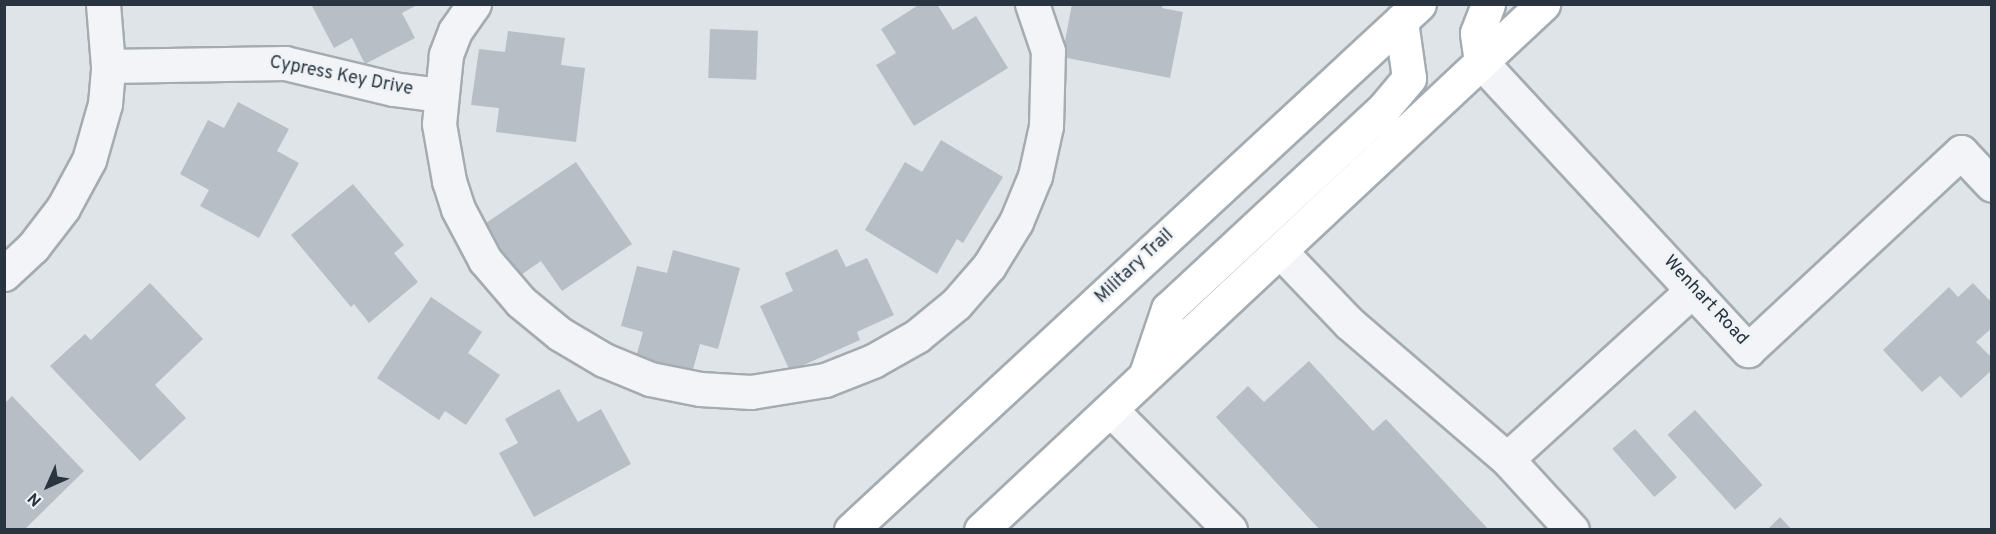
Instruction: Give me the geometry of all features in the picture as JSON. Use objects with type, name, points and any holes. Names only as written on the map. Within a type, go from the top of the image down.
[{"type":"main road","points":[[1481,62],[1477,33],[1488,4]]},
{"type":"main road","points":[[981,530],[1543,4]]},
{"type":"main road","points":[[1144,379],[1168,309],[1384,108],[1409,78],[1410,13]]},
{"type":"main road","name":"Military Trail","points":[[851,530],[1410,13]]},
{"type":"street","points":[[4,274],[33,248],[63,208],[89,160],[105,104],[108,66],[103,4]]},
{"type":"street","points":[[474,4],[446,55],[440,95],[443,153],[458,209],[486,260],[521,302],[560,334],[604,360],[650,379],[680,385],[751,392],[801,385],[873,361],[917,336],[969,289],[1016,222],[1035,176],[1046,126],[1048,51],[1032,4]]},
{"type":"street","name":"Wenhart Road","points":[[1481,62],[1748,350],[1961,152],[1992,185]]},
{"type":"street","name":"Cypress Key Drive","points":[[108,66],[285,63],[393,89],[440,95]]},
{"type":"street","points":[[1280,251],[1349,323],[1507,459],[1572,530]]},
{"type":"street","points":[[1507,459],[1693,290]]},
{"type":"street","points":[[1111,410],[1230,530]]},
{"type":"building","points":[[311,4],[419,4],[402,13],[415,38],[365,64],[352,38],[334,48]]},
{"type":"building","points":[[920,4],[937,4],[953,30],[976,16],[1008,68],[914,126],[876,65],[896,53],[881,29]]},
{"type":"building","points":[[1072,4],[1163,4],[1162,8],[1183,12],[1170,78],[1062,57]]},
{"type":"building","points":[[710,29],[758,31],[756,80],[708,78]]},
{"type":"building","points":[[508,31],[565,38],[561,65],[585,68],[576,142],[496,132],[499,108],[471,105],[479,49],[505,52]]},
{"type":"building","points":[[238,102],[289,129],[277,151],[299,163],[259,238],[200,206],[209,190],[180,174],[208,120],[224,128]]},
{"type":"building","points":[[941,140],[1003,177],[963,243],[957,239],[937,274],[865,230],[905,162],[922,172]]},
{"type":"building","points":[[576,162],[632,244],[562,291],[541,261],[518,277],[483,225]]},
{"type":"building","points":[[353,184],[404,245],[394,253],[418,282],[369,323],[354,304],[351,307],[291,235]]},
{"type":"building","points":[[837,249],[846,267],[867,258],[894,315],[857,332],[860,340],[790,371],[760,306],[793,291],[785,273]]},
{"type":"building","points":[[673,250],[740,268],[718,349],[700,344],[692,373],[636,357],[643,332],[621,326],[637,266],[667,273]]},
{"type":"building","points":[[150,283],[203,339],[155,385],[186,418],[140,461],[50,366],[85,334],[91,340]]},
{"type":"building","points":[[1973,283],[1992,303],[1992,328],[1976,342],[1992,358],[1992,370],[1961,398],[1940,376],[1922,392],[1883,350],[1949,287],[1958,297]]},
{"type":"building","points":[[431,297],[482,332],[468,353],[500,375],[466,425],[445,411],[439,420],[377,378]]},
{"type":"building","points":[[1309,361],[1373,431],[1386,419],[1489,530],[1320,530],[1216,417],[1248,386],[1264,402]]},
{"type":"building","points":[[559,389],[578,422],[601,409],[631,464],[534,517],[499,453],[518,443],[505,419]]},
{"type":"building","points":[[12,396],[84,471],[24,530],[4,530],[4,404]]},
{"type":"building","points":[[1695,410],[1763,485],[1735,510],[1668,435]]},
{"type":"building","points":[[1635,429],[1677,477],[1654,497],[1612,449]]},
{"type":"building","points":[[1780,517],[1792,530],[1767,530]]}]
